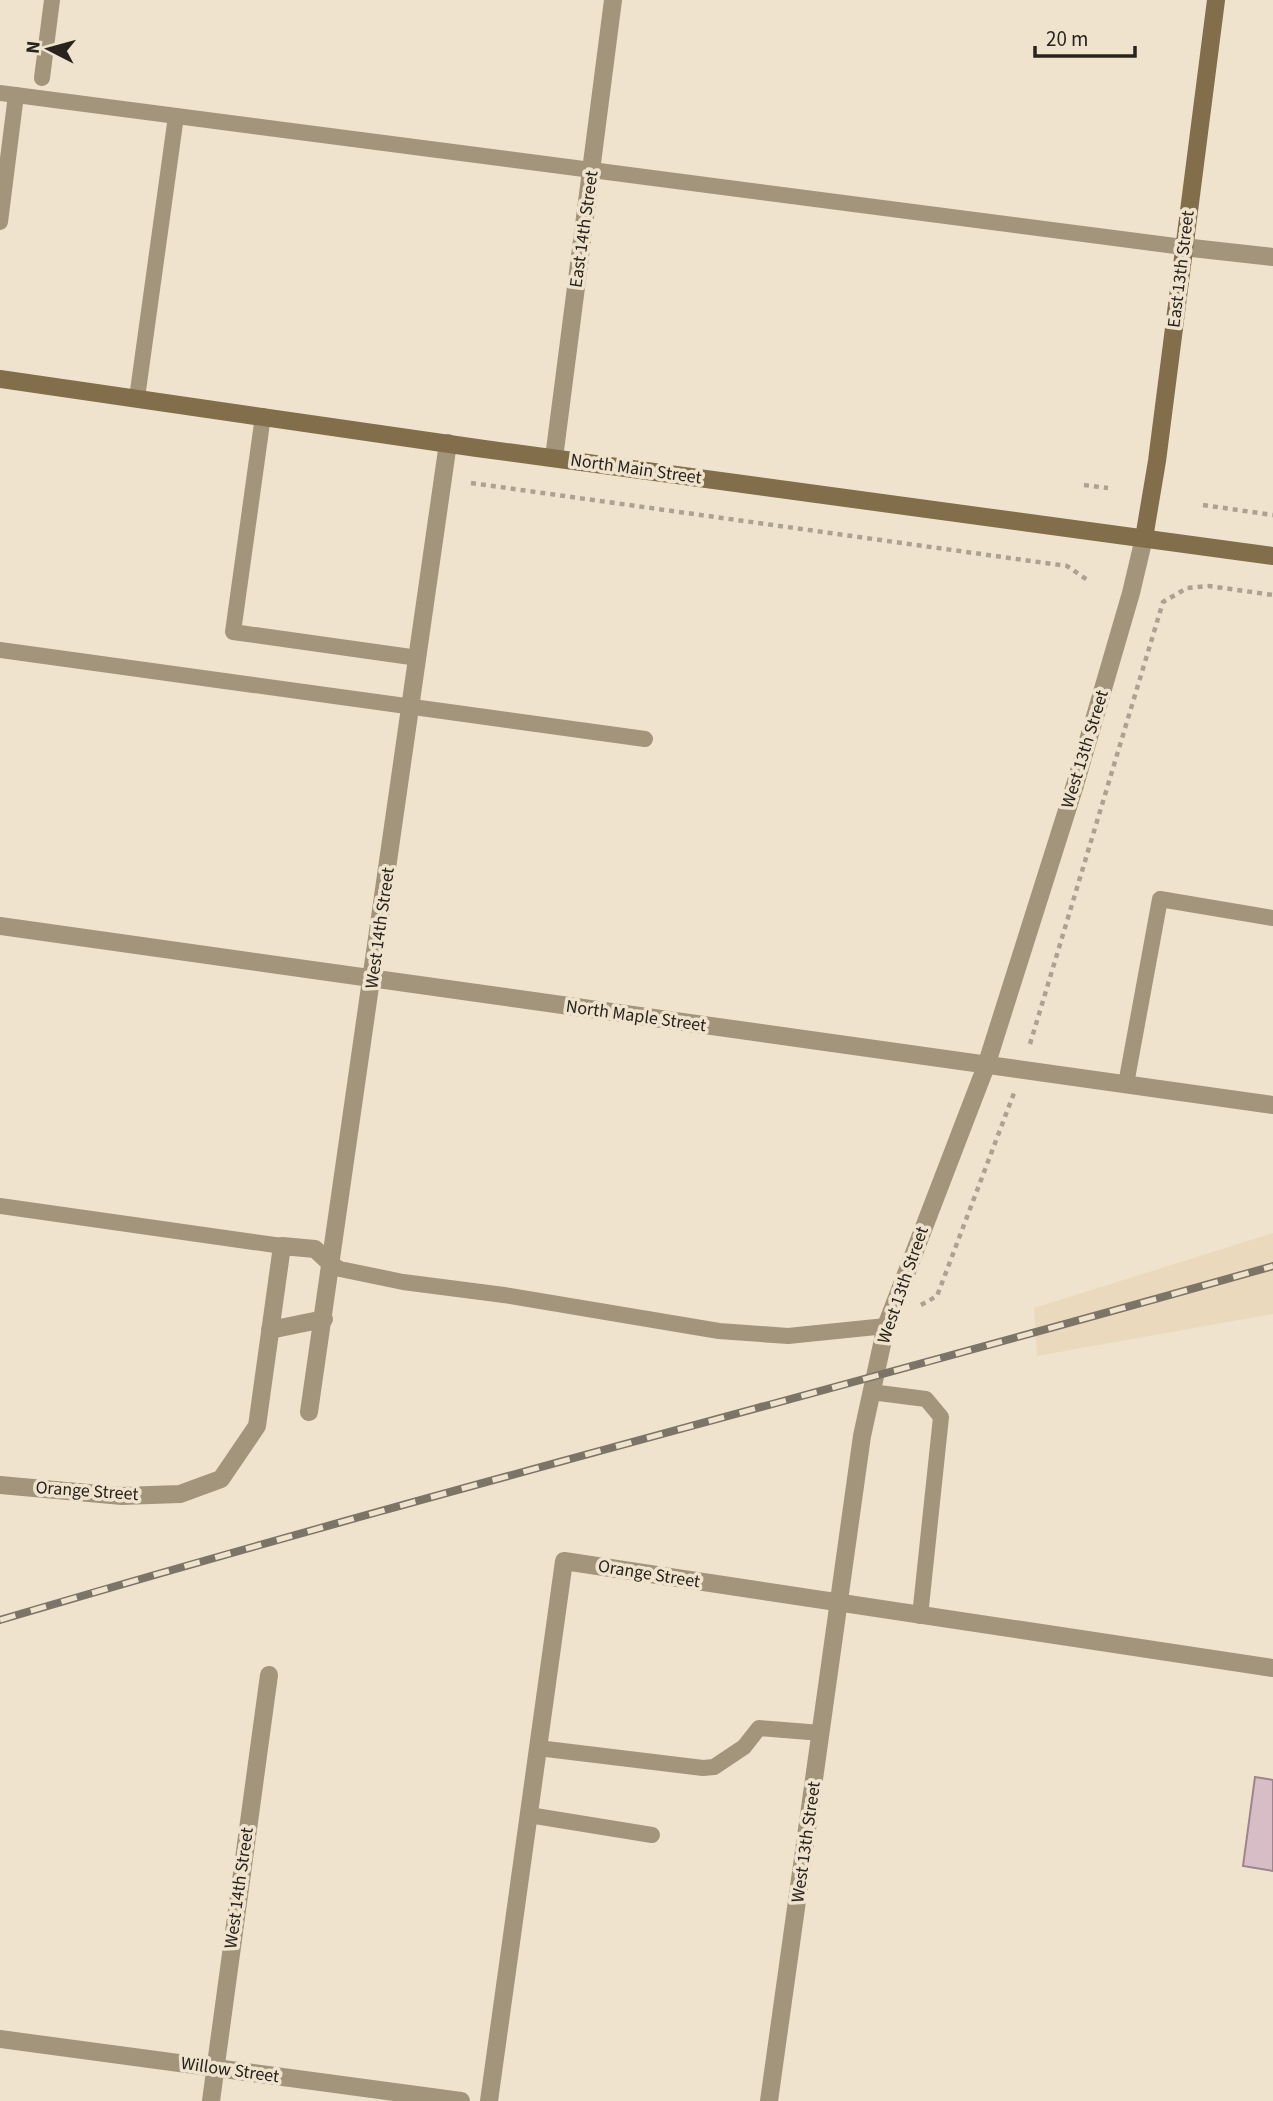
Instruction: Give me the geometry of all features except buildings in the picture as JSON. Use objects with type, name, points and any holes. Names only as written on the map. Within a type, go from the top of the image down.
[{"type":"main road","name":"East 13th Street","points":[[1143,538],[1157,461],[1216,0]]},
{"type":"main road","name":"North Main Street","points":[[0,379],[1273,556]]},
{"type":"street","name":"East 14th Street","points":[[554,458],[613,0]]},
{"type":"street","points":[[1183,247],[1273,257]]},
{"type":"street","name":"West 14th Street","points":[[309,1412],[448,443]]},
{"type":"street","name":"West 13th Street","points":[[769,2101],[862,1436],[886,1326],[986,1066],[1075,785],[1131,593],[1143,538]]},
{"type":"street","name":"North Maple Street","points":[[0,926],[1273,1105]]},
{"type":"street","points":[[282,1246],[315,1249],[331,1264]]},
{"type":"street","name":"Orange Street","points":[[0,1485],[122,1496],[180,1494],[221,1479],[257,1426],[282,1246]]},
{"type":"street","points":[[270,1329],[324,1319]]},
{"type":"street","name":"Orange Street","points":[[489,2101],[564,1561],[1273,1668]]},
{"type":"street","name":"West 14th Street","points":[[211,2101],[268,1675]]},
{"type":"street","name":"Willow Street","points":[[0,2039],[461,2101]]},
{"type":"lane","points":[[42,78],[52,0]]},
{"type":"lane","points":[[0,222],[8,94],[1183,247]]},
{"type":"lane","points":[[137,398],[176,116]]},
{"type":"lane","points":[[263,416],[233,632],[418,658]]},
{"type":"lane","points":[[0,650],[645,739]]},
{"type":"lane","points":[[1126,1084],[1160,899],[1273,918]]},
{"type":"lane","points":[[0,1206],[282,1246]]},
{"type":"lane","points":[[331,1264],[340,1269],[403,1282],[504,1295],[719,1331],[788,1336],[886,1326]]},
{"type":"lane","points":[[871,1392],[926,1399],[941,1417],[920,1616]]},
{"type":"lane","points":[[538,1748],[703,1768],[714,1767],[744,1747],[759,1728],[821,1733]]},
{"type":"lane","points":[[529,1815],[652,1835]]},
{"type":"path","points":[[471,483],[1067,566],[1089,581]]},
{"type":"path","points":[[1084,485],[1108,488]]},
{"type":"path","points":[[1203,505],[1273,515]]},
{"type":"path","points":[[886,1326],[937,1296],[1023,1070],[1163,602],[1187,588],[1209,586],[1273,595]]},
{"type":"shaded area","points":[[1273,1233],[1273,1314],[1037,1356],[1034,1308]]},
{"type":"railway","points":[[0,1620],[317,1529],[1273,1266]]}]
